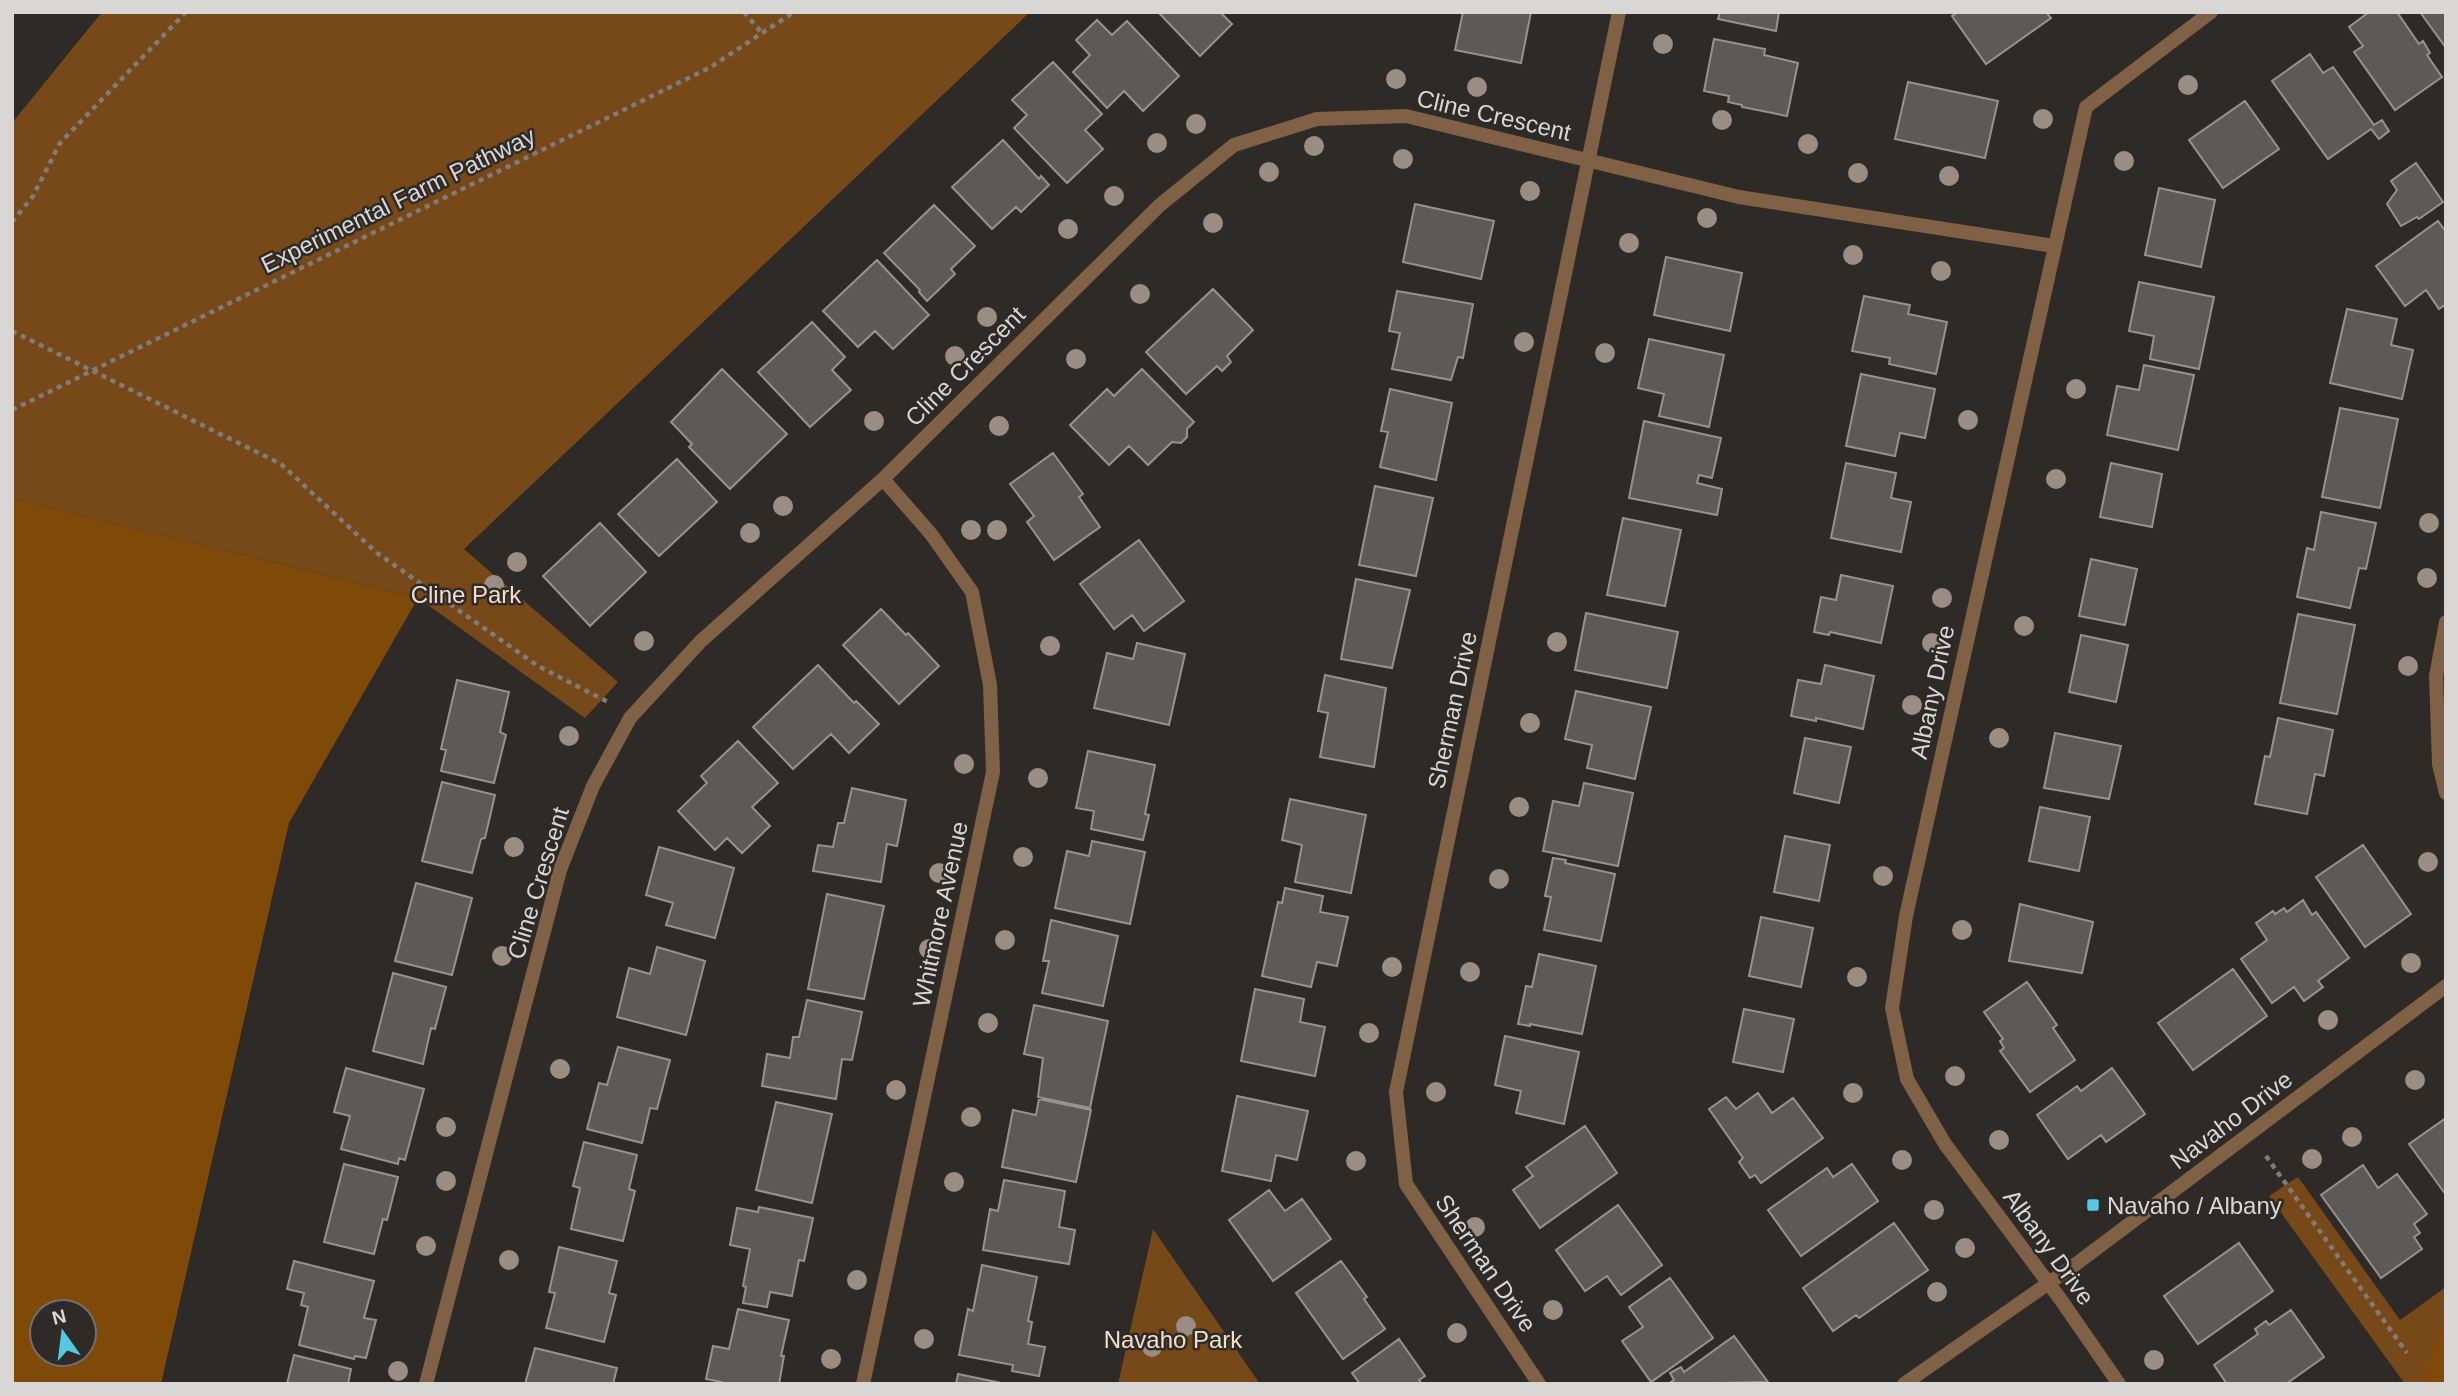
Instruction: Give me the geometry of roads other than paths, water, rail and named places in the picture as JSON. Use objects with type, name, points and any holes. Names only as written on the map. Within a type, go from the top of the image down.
[{"type":"street","name":"Sherman Drive","points":[[1539,1384],[1406,1184],[1396,1091],[1619,12]]},
{"type":"street","name":"Albany Drive","points":[[2119,1384],[1945,1144],[1907,1079],[1892,1008],[1906,915],[2086,107],[2211,12]]},
{"type":"street","name":"Cline Crescent","points":[[426,1384],[560,870],[593,786],[630,718],[701,641],[883,479],[1160,205],[1234,145],[1317,119],[1406,116],[1739,197],[2054,246]]},
{"type":"street","name":"Whitmore Avenue","points":[[863,1384],[993,772],[990,685],[972,592],[931,534],[883,479]]},
{"type":"street","points":[[2446,622],[2435,676],[2439,764],[2446,793]]},
{"type":"street","name":"Navaho Drive","points":[[1904,1384],[2048,1284],[2446,986]]},
{"type":"place","name":"Navaho / Albany","points":[[2093,1205]]},
{"type":"park label","name":"Cline Park","points":[[466,594]]},
{"type":"park label","name":"Navaho Park","points":[[1173,1339]]}]
